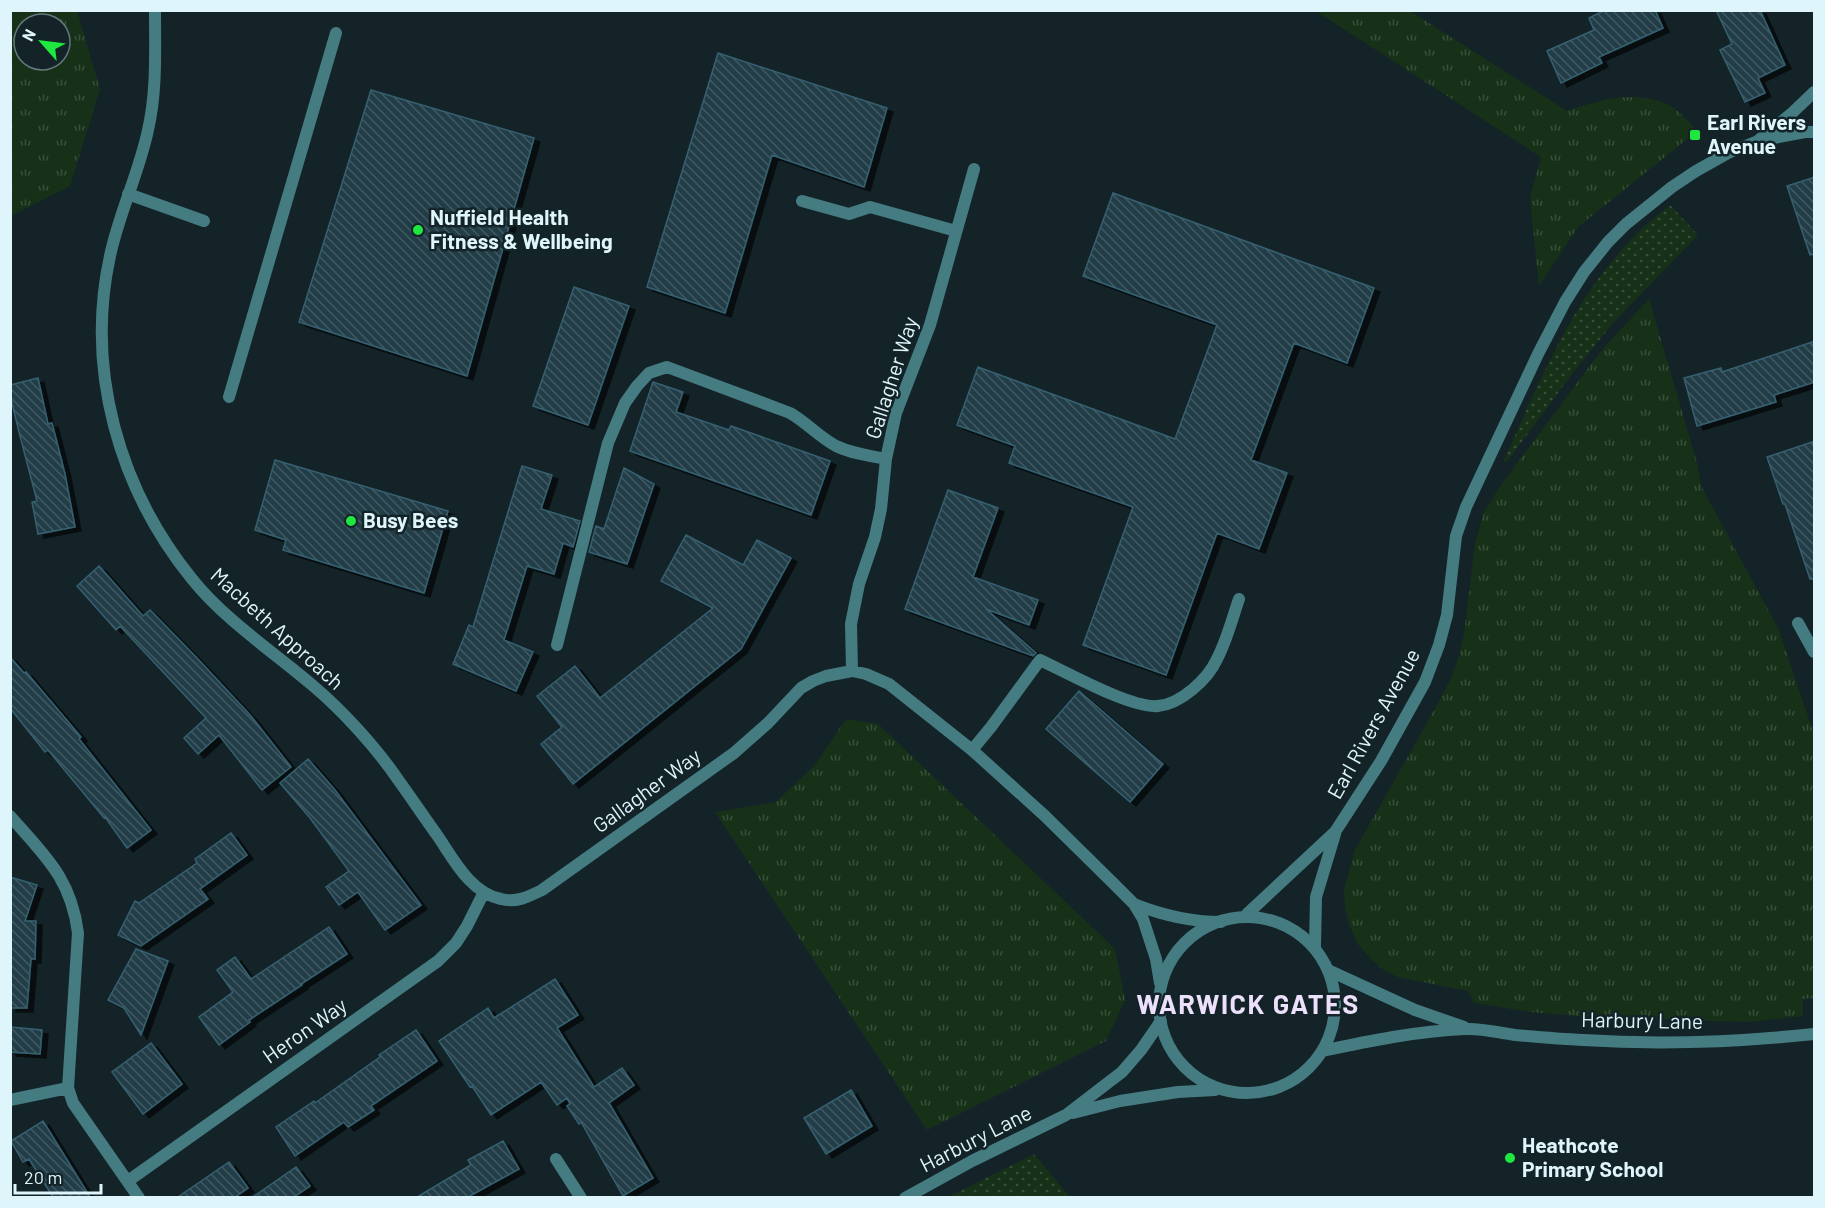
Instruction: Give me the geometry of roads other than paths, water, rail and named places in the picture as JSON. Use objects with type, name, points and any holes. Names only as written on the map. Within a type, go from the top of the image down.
[{"type":"street","name":"Macbeth Approach","points":[[155,10],[156,71],[149,129],[142,156],[118,223],[104,293],[102,351],[107,397],[116,435],[138,494],[164,542],[207,597],[313,685],[366,739],[392,770],[466,877],[484,892]]},
{"type":"street","points":[[229,397],[336,33]]},
{"type":"street","name":"Earl Rivers Avenue","points":[[1758,141],[1815,92]]},
{"type":"street","name":"Earl Rivers Avenue","points":[[1246,914],[1335,832],[1381,760],[1425,682],[1447,615],[1456,536],[1470,498],[1565,302],[1584,272],[1626,224],[1696,171],[1728,153],[1758,141],[1815,132]]},
{"type":"street","name":"Gallagher Way","points":[[484,892],[499,899],[516,901],[542,890],[734,753],[768,723],[801,688],[826,676],[852,671],[851,624],[859,584],[875,537],[881,509],[886,459],[896,413],[930,325],[974,169]]},
{"type":"street","points":[[128,194],[204,221]]},
{"type":"street","points":[[802,201],[849,214],[870,207],[956,231]]},
{"type":"street","points":[[557,645],[608,442],[625,403],[636,386],[649,373],[667,367],[693,376],[790,413],[837,447],[886,459]]},
{"type":"street","points":[[972,750],[1040,660],[1137,704],[1159,706],[1180,699],[1197,685],[1216,662],[1239,599]]},
{"type":"street","points":[[1798,623],[1815,652]]},
{"type":"street","points":[[852,671],[866,674],[889,684],[972,750],[1045,816],[1134,904],[1153,947],[1160,983],[1161,1021],[1178,1061],[1192,1075],[1216,1090],[1252,1094],[1267,1093],[1301,1075],[1322,1052],[1330,1035],[1335,1004],[1329,970],[1315,946],[1300,932],[1258,914],[1246,914],[1195,934],[1183,945],[1160,983]]},
{"type":"street","points":[[10,816],[63,879],[76,913],[78,933],[68,1088],[73,1103],[140,1197]]},
{"type":"street","name":"Earl Rivers Avenue","points":[[1315,946],[1316,897],[1335,832]]},
{"type":"street","name":"Heron Way","points":[[128,1181],[438,960],[456,944],[484,892]]},
{"type":"street","points":[[1134,904],[1160,913],[1198,921],[1221,922]]},
{"type":"street","name":"Harbury Lane","points":[[1329,970],[1415,1010],[1468,1029]]},
{"type":"street","name":"Harbury Lane","points":[[905,1197],[1066,1115],[1122,1072],[1161,1021]]},
{"type":"street","name":"Harbury Lane","points":[[1322,1052],[1398,1036],[1468,1029],[1583,1040],[1664,1042],[1715,1042],[1815,1034]]},
{"type":"street","points":[[10,1100],[68,1088]]},
{"type":"street","name":"Harbury Lane","points":[[1066,1115],[1120,1101],[1178,1092],[1216,1090]]},
{"type":"street","points":[[556,1159],[580,1197]]},
{"type":"place","name":"Earl Rivers Avenue","points":[[1695,135]]},
{"type":"place","name":"Nuffield Health Fitness & Wellbeing","points":[[418,230]]},
{"type":"place","name":"Busy Bees","points":[[351,521]]},
{"type":"place","name":"Heathcote Primary School","points":[[1510,1158]]},
{"type":"district","name":"WARWICK GATES","points":[[1248,1005]]}]
